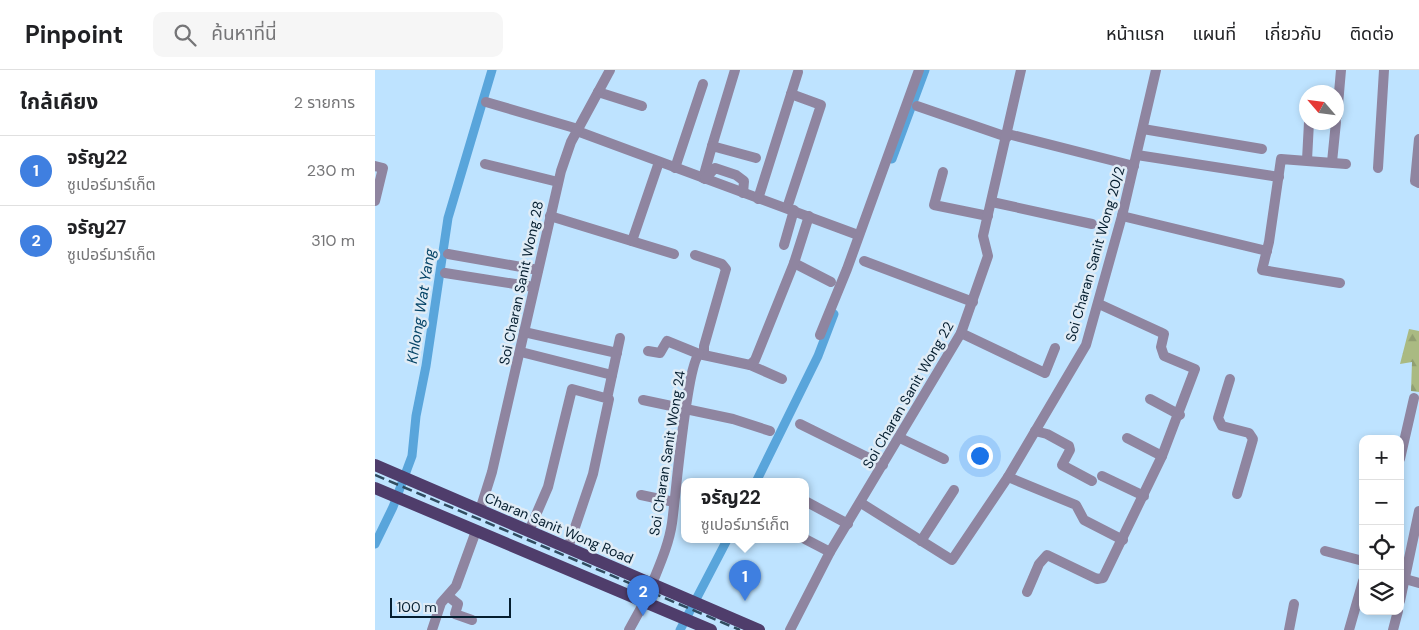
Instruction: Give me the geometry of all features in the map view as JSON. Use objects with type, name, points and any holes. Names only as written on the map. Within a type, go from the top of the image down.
[{"type":"main road","name":"Charan Sanit Wong Road","points":[[375,465],[759,630]]},
{"type":"main road","points":[[375,488],[711,630]]},
{"type":"street","name":"Soi Charan Sanit Wong 28","points":[[480,510],[492,472],[521,352],[558,182],[571,142],[610,70]]},
{"type":"street","points":[[704,178],[735,70]]},
{"type":"street","points":[[820,335],[842,283],[919,70]]},
{"type":"street","name":"Soi Charan Sanit Wong 22","points":[[790,630],[831,552],[961,333],[989,256],[983,240],[1021,70]]},
{"type":"street","name":"Soi Charan Sanit Wong 20/2","points":[[921,541],[952,560],[1008,477],[1080,357],[1099,304],[1122,216],[1155,70]]},
{"type":"street","points":[[1340,85],[1341,70]]},
{"type":"street","points":[[1378,168],[1384,70]]},
{"type":"street","points":[[758,199],[798,72]]},
{"type":"street","points":[[675,168],[703,84]]},
{"type":"street","points":[[599,92],[642,106]]},
{"type":"street","points":[[783,245],[791,209],[821,107],[819,103],[791,94]]},
{"type":"street","points":[[487,102],[578,130],[704,178]]},
{"type":"street","points":[[917,106],[1007,135],[1134,166]]},
{"type":"street","points":[[1143,129],[1262,149]]},
{"type":"street","points":[[1307,160],[1309,130]]},
{"type":"street","points":[[1332,162],[1335,130]]},
{"type":"street","points":[[1419,140],[1415,181],[1419,183]]},
{"type":"street","points":[[712,146],[756,158]]},
{"type":"street","points":[[1137,155],[1279,177]]},
{"type":"street","points":[[1340,284],[1262,270],[1267,251],[1281,159],[1346,164]]},
{"type":"street","points":[[632,241],[659,162]]},
{"type":"street","points":[[485,164],[558,182]]},
{"type":"street","points":[[375,166],[383,168],[375,201]]},
{"type":"street","points":[[704,178],[715,168],[736,175],[744,181],[743,193],[858,235]]},
{"type":"street","points":[[943,172],[935,205],[988,216]]},
{"type":"street","points":[[992,202],[1092,224]]},
{"type":"street","points":[[550,216],[674,254]]},
{"type":"street","points":[[750,365],[755,360],[794,263],[809,216]]},
{"type":"street","points":[[1122,216],[1267,251]]},
{"type":"street","points":[[449,254],[538,270]]},
{"type":"street","name":"Soi Charan Sanit Wong 24","points":[[681,478],[685,408],[695,363],[704,346],[726,269],[722,264],[695,255]]},
{"type":"street","points":[[865,261],[973,302]]},
{"type":"street","points":[[794,263],[831,282]]},
{"type":"street","points":[[445,273],[534,287]]},
{"type":"street","points":[[1027,592],[1039,564],[1047,555],[1101,580],[1123,540],[1163,456],[1195,369],[1164,356],[1161,348],[1164,334],[1099,304]]},
{"type":"street","points":[[524,332],[617,353]]},
{"type":"street","points":[[961,333],[1045,373],[1055,348]]},
{"type":"street","points":[[608,394],[620,338]]},
{"type":"street","points":[[648,351],[660,353],[667,341],[701,354],[750,365],[781,379]]},
{"type":"street","points":[[521,352],[612,375]]},
{"type":"street","points":[[1230,379],[1218,418],[1219,423],[1222,426],[1249,433],[1253,440],[1237,494]]},
{"type":"street","points":[[529,531],[548,487],[572,389],[609,399],[589,490],[568,548]]},
{"type":"street","points":[[1404,442],[1414,398]]},
{"type":"street","points":[[1150,399],[1179,415]]},
{"type":"street","points":[[643,400],[685,408],[770,431]]},
{"type":"street","points":[[800,424],[883,465]]},
{"type":"street","points":[[1035,431],[1047,434],[1069,446],[1070,450],[1062,465],[1092,481]]},
{"type":"street","points":[[900,438],[943,459]]},
{"type":"street","points":[[1127,438],[1163,456]]},
{"type":"street","points":[[1102,476],[1144,496]]},
{"type":"street","points":[[1008,477],[1075,505],[1084,520],[1123,540]]},
{"type":"street","name":"Soi Charan Sanit Wong 24","points":[[652,584],[665,552],[674,502],[681,481]]},
{"type":"street","points":[[861,503],[921,541],[954,490]]},
{"type":"street","points":[[641,495],[674,502]]},
{"type":"street","points":[[809,503],[848,524]]},
{"type":"street","points":[[1404,583],[1415,548],[1419,512]]},
{"type":"street","points":[[437,630],[456,586],[476,530]]},
{"type":"street","points":[[809,541],[831,552]]},
{"type":"street","points":[[1325,551],[1359,560]]},
{"type":"street","points":[[1405,579],[1419,582]]},
{"type":"street","points":[[1349,630],[1359,594]]},
{"type":"street","points":[[450,597],[457,604],[455,614],[471,620]]},
{"type":"street","points":[[432,630],[441,603],[450,597]]},
{"type":"street","points":[[629,630],[645,601]]},
{"type":"street","points":[[1289,630],[1294,604]]},
{"type":"street","points":[[1393,630],[1397,615]]},
{"type":"green space","points":[[1409,329],[1419,331],[1419,392],[1411,391],[1412,362],[1400,364]]},
{"type":"waterway","name":"Khlong Wat Yang","points":[[375,544],[393,507],[412,456],[416,416],[426,366],[448,218],[492,70]]},
{"type":"waterway","points":[[892,159],[925,70]]},
{"type":"waterway","points":[[758,478],[818,356],[834,314]]},
{"type":"waterway","points":[[680,630],[725,543]]},
{"type":"railway","points":[[375,475],[740,630]]},
{"type":"place","name":"จรัญ22","points":[[745,601]]},
{"type":"place","name":"จรัญ27","points":[[643,616]]}]
